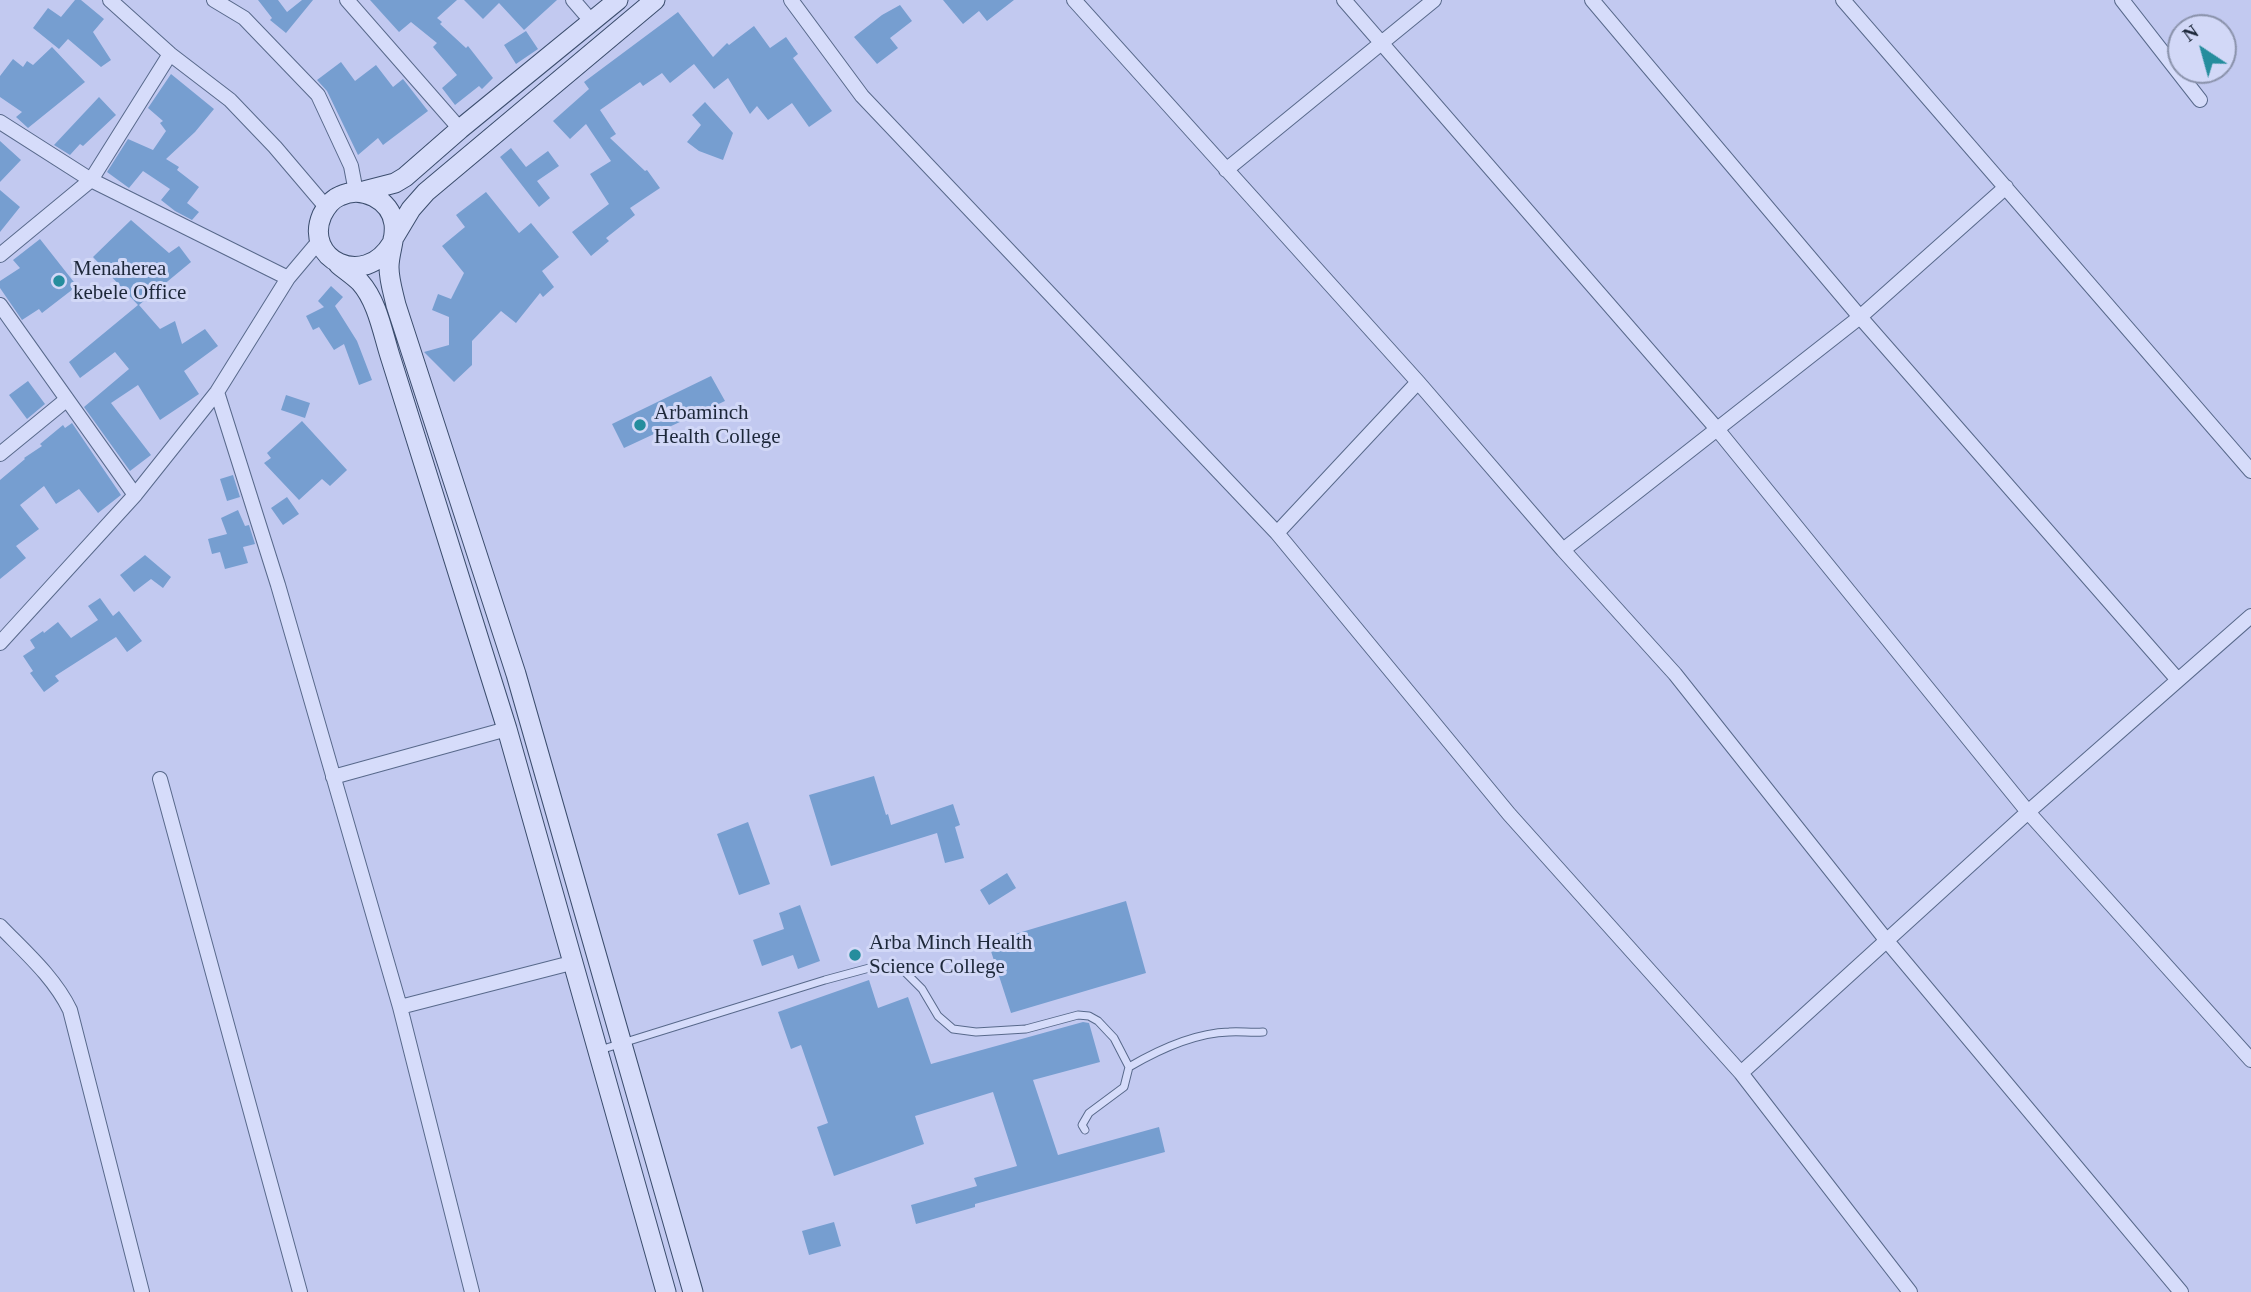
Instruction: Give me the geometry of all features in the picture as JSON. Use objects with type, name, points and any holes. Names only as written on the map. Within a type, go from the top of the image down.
[{"type":"main road","points":[[618,0],[405,177],[395,183],[339,196],[326,207],[319,223],[320,240],[332,259],[360,283],[374,307],[507,729],[575,962],[666,1292]]},
{"type":"main road","points":[[332,259],[343,265],[366,266],[386,254],[411,209],[426,192],[655,0]]},
{"type":"main road","points":[[358,192],[376,197],[388,208],[394,223],[389,275],[396,304],[516,674],[693,1292]]},
{"type":"street","points":[[110,0],[170,54],[230,100],[275,147],[326,207]]},
{"type":"street","points":[[214,0],[244,18],[318,95],[351,166],[358,192]]},
{"type":"street","points":[[347,0],[460,129]]},
{"type":"street","points":[[573,0],[592,22]]},
{"type":"street","points":[[790,0],[862,96],[1277,533],[1510,814],[1741,1073],[1910,1292]]},
{"type":"street","points":[[1074,0],[1418,382],[1563,550],[1675,674],[1887,941],[2181,1292]]},
{"type":"street","points":[[1344,0],[1717,429],[2028,812],[2251,1060]]},
{"type":"street","points":[[1226,170],[1434,0]]},
{"type":"street","points":[[1592,0],[1860,317],[2178,680]]},
{"type":"street","points":[[1843,0],[2251,471]]},
{"type":"street","points":[[2122,0],[2200,100]]},
{"type":"street","points":[[0,254],[91,180],[170,54]]},
{"type":"street","points":[[0,122],[91,180],[288,278]]},
{"type":"street","points":[[1563,550],[1860,317],[2006,187]]},
{"type":"street","points":[[0,643],[135,495],[217,392],[288,278],[320,240]]},
{"type":"street","points":[[0,304],[135,495]]},
{"type":"street","points":[[1277,533],[1418,382]]},
{"type":"street","points":[[217,392],[278,585],[400,1007],[472,1292]]},
{"type":"street","points":[[0,454],[66,400]]},
{"type":"street","points":[[1741,1073],[2028,812],[2251,616]]},
{"type":"street","points":[[333,777],[507,729]]},
{"type":"street","points":[[160,779],[300,1292]]},
{"type":"street","points":[[0,926],[56,986],[70,1010],[142,1292]]},
{"type":"street","points":[[400,1007],[575,962]]},
{"type":"lane","points":[[599,1050],[873,967],[890,967],[905,972],[922,989],[938,1016],[953,1029],[976,1032],[1026,1029],[1078,1016],[1098,1020],[1114,1038],[1129,1067],[1124,1087],[1089,1113],[1082,1125],[1085,1130]]},
{"type":"lane","points":[[1129,1067],[1157,1051],[1205,1037],[1228,1032],[1263,1032]]},
{"type":"building","points":[[75,0],[81,0],[104,19],[93,32],[111,60],[101,67],[68,39],[59,49],[33,28],[48,8],[61,17]]},
{"type":"building","points":[[258,0],[278,0],[287,12],[302,0],[313,0],[286,33],[270,20],[272,18]]},
{"type":"building","points":[[370,0],[457,0],[437,18],[466,48],[468,46],[493,78],[482,89],[479,86],[455,105],[442,88],[457,75],[433,47],[437,43],[411,22],[399,32]]},
{"type":"building","points":[[464,0],[557,0],[524,30],[499,3],[483,19]]},
{"type":"building","points":[[943,0],[1014,0],[987,21],[979,11],[963,24]]},
{"type":"building","points":[[900,5],[912,21],[890,38],[898,48],[877,64],[854,37]]},
{"type":"building","points":[[678,12],[713,57],[727,43],[729,45],[754,26],[770,48],[786,37],[798,54],[793,58],[832,111],[809,127],[792,103],[768,120],[757,106],[750,114],[728,78],[714,89],[694,64],[670,83],[662,73],[643,86],[640,82],[600,110],[616,134],[610,138],[647,170],[660,188],[630,208],[635,215],[606,238],[609,241],[591,256],[572,232],[609,204],[590,174],[611,161],[586,124],[570,139],[553,121],[589,89],[584,82]]},
{"type":"building","points":[[526,31],[538,49],[516,64],[504,45]]},
{"type":"building","points":[[52,47],[85,82],[28,128],[16,117],[22,112],[0,97],[0,76],[13,59],[23,67],[27,61],[33,65]]},
{"type":"building","points":[[341,62],[355,81],[376,65],[393,87],[403,79],[428,111],[383,145],[378,138],[358,155],[327,91],[317,80]]},
{"type":"building","points":[[171,74],[214,109],[195,132],[166,159],[179,167],[177,170],[199,187],[187,203],[199,212],[192,220],[161,200],[170,189],[143,171],[129,188],[107,172],[128,139],[153,150],[166,131],[160,123],[163,121],[148,108]]},
{"type":"building","points":[[99,97],[116,115],[70,155],[54,145]]},
{"type":"building","points":[[705,102],[733,133],[723,160],[699,151],[687,142],[701,125],[692,115]]},
{"type":"building","points":[[0,141],[21,160],[0,182]]},
{"type":"building","points":[[511,148],[526,167],[548,151],[559,166],[537,181],[550,198],[539,207],[500,157]]},
{"type":"building","points":[[0,190],[20,207],[0,232]]},
{"type":"building","points":[[486,192],[519,233],[531,223],[559,257],[542,271],[554,287],[543,297],[540,293],[516,323],[501,311],[472,341],[472,365],[454,382],[424,352],[449,345],[449,317],[432,310],[438,294],[451,299],[464,273],[442,246],[465,227],[456,215]]},
{"type":"building","points":[[131,220],[169,253],[179,246],[191,262],[139,305],[160,329],[175,321],[182,344],[205,329],[218,346],[184,371],[199,394],[160,420],[138,385],[111,403],[151,455],[130,471],[84,407],[129,369],[115,352],[80,378],[69,362],[138,305],[93,257]]},
{"type":"building","points":[[40,239],[77,286],[42,313],[39,309],[22,320],[0,288],[0,281],[20,268],[13,260]]},
{"type":"building","points":[[331,286],[343,297],[335,306],[357,341],[372,380],[359,385],[344,344],[334,350],[319,327],[313,330],[306,316],[324,307],[318,301]]},
{"type":"building","points":[[711,376],[725,401],[624,448],[612,424]]},
{"type":"building","points":[[28,381],[45,404],[27,419],[9,395]]},
{"type":"building","points":[[286,395],[310,403],[305,418],[281,410]]},
{"type":"building","points":[[302,421],[347,470],[330,486],[322,479],[299,500],[264,463],[271,458],[267,453]]},
{"type":"building","points":[[72,423],[121,495],[98,513],[79,489],[56,504],[44,486],[20,505],[39,529],[16,546],[26,558],[0,579],[0,480],[63,425],[65,428]]},
{"type":"building","points":[[233,475],[240,497],[227,501],[220,479]]},
{"type":"building","points":[[287,497],[299,514],[283,525],[271,508]]},
{"type":"building","points":[[238,510],[245,526],[249,525],[255,544],[243,547],[248,563],[225,569],[220,552],[212,554],[208,539],[227,534],[221,518]]},
{"type":"building","points":[[145,555],[171,577],[163,588],[151,579],[134,592],[120,575]]},
{"type":"building","points":[[100,598],[113,616],[119,611],[142,641],[127,652],[116,637],[55,676],[59,681],[44,692],[30,673],[33,671],[23,656],[35,648],[30,640],[58,622],[71,638],[98,620],[88,606]]},
{"type":"building","points":[[874,776],[891,825],[953,804],[960,825],[955,827],[964,858],[945,863],[937,833],[831,866],[809,795]]},
{"type":"building","points":[[748,822],[770,884],[739,895],[717,834]]},
{"type":"building","points":[[1007,873],[1016,888],[989,905],[980,890]]},
{"type":"building","points":[[1126,901],[1146,973],[1011,1013],[988,942]]},
{"type":"building","points":[[800,905],[820,961],[798,969],[793,955],[762,966],[753,940],[784,929],[779,913]]},
{"type":"building","points":[[869,980],[878,1008],[908,997],[931,1064],[1083,1022],[1089,1023],[1100,1062],[1033,1080],[1058,1155],[1159,1127],[1165,1152],[975,1204],[975,1207],[916,1224],[911,1205],[977,1186],[974,1178],[1017,1166],[993,1092],[915,1116],[924,1144],[834,1176],[817,1127],[828,1123],[801,1045],[791,1049],[778,1012]]},
{"type":"building","points":[[834,1222],[841,1246],[809,1255],[802,1231]]},
{"type":"place","name":"Menaherea kebele Office","points":[[59,281]]},
{"type":"place","name":"Arbaminch Health College","points":[[640,425]]},
{"type":"place","name":"Arba Minch Health Science College","points":[[855,955]]}]
